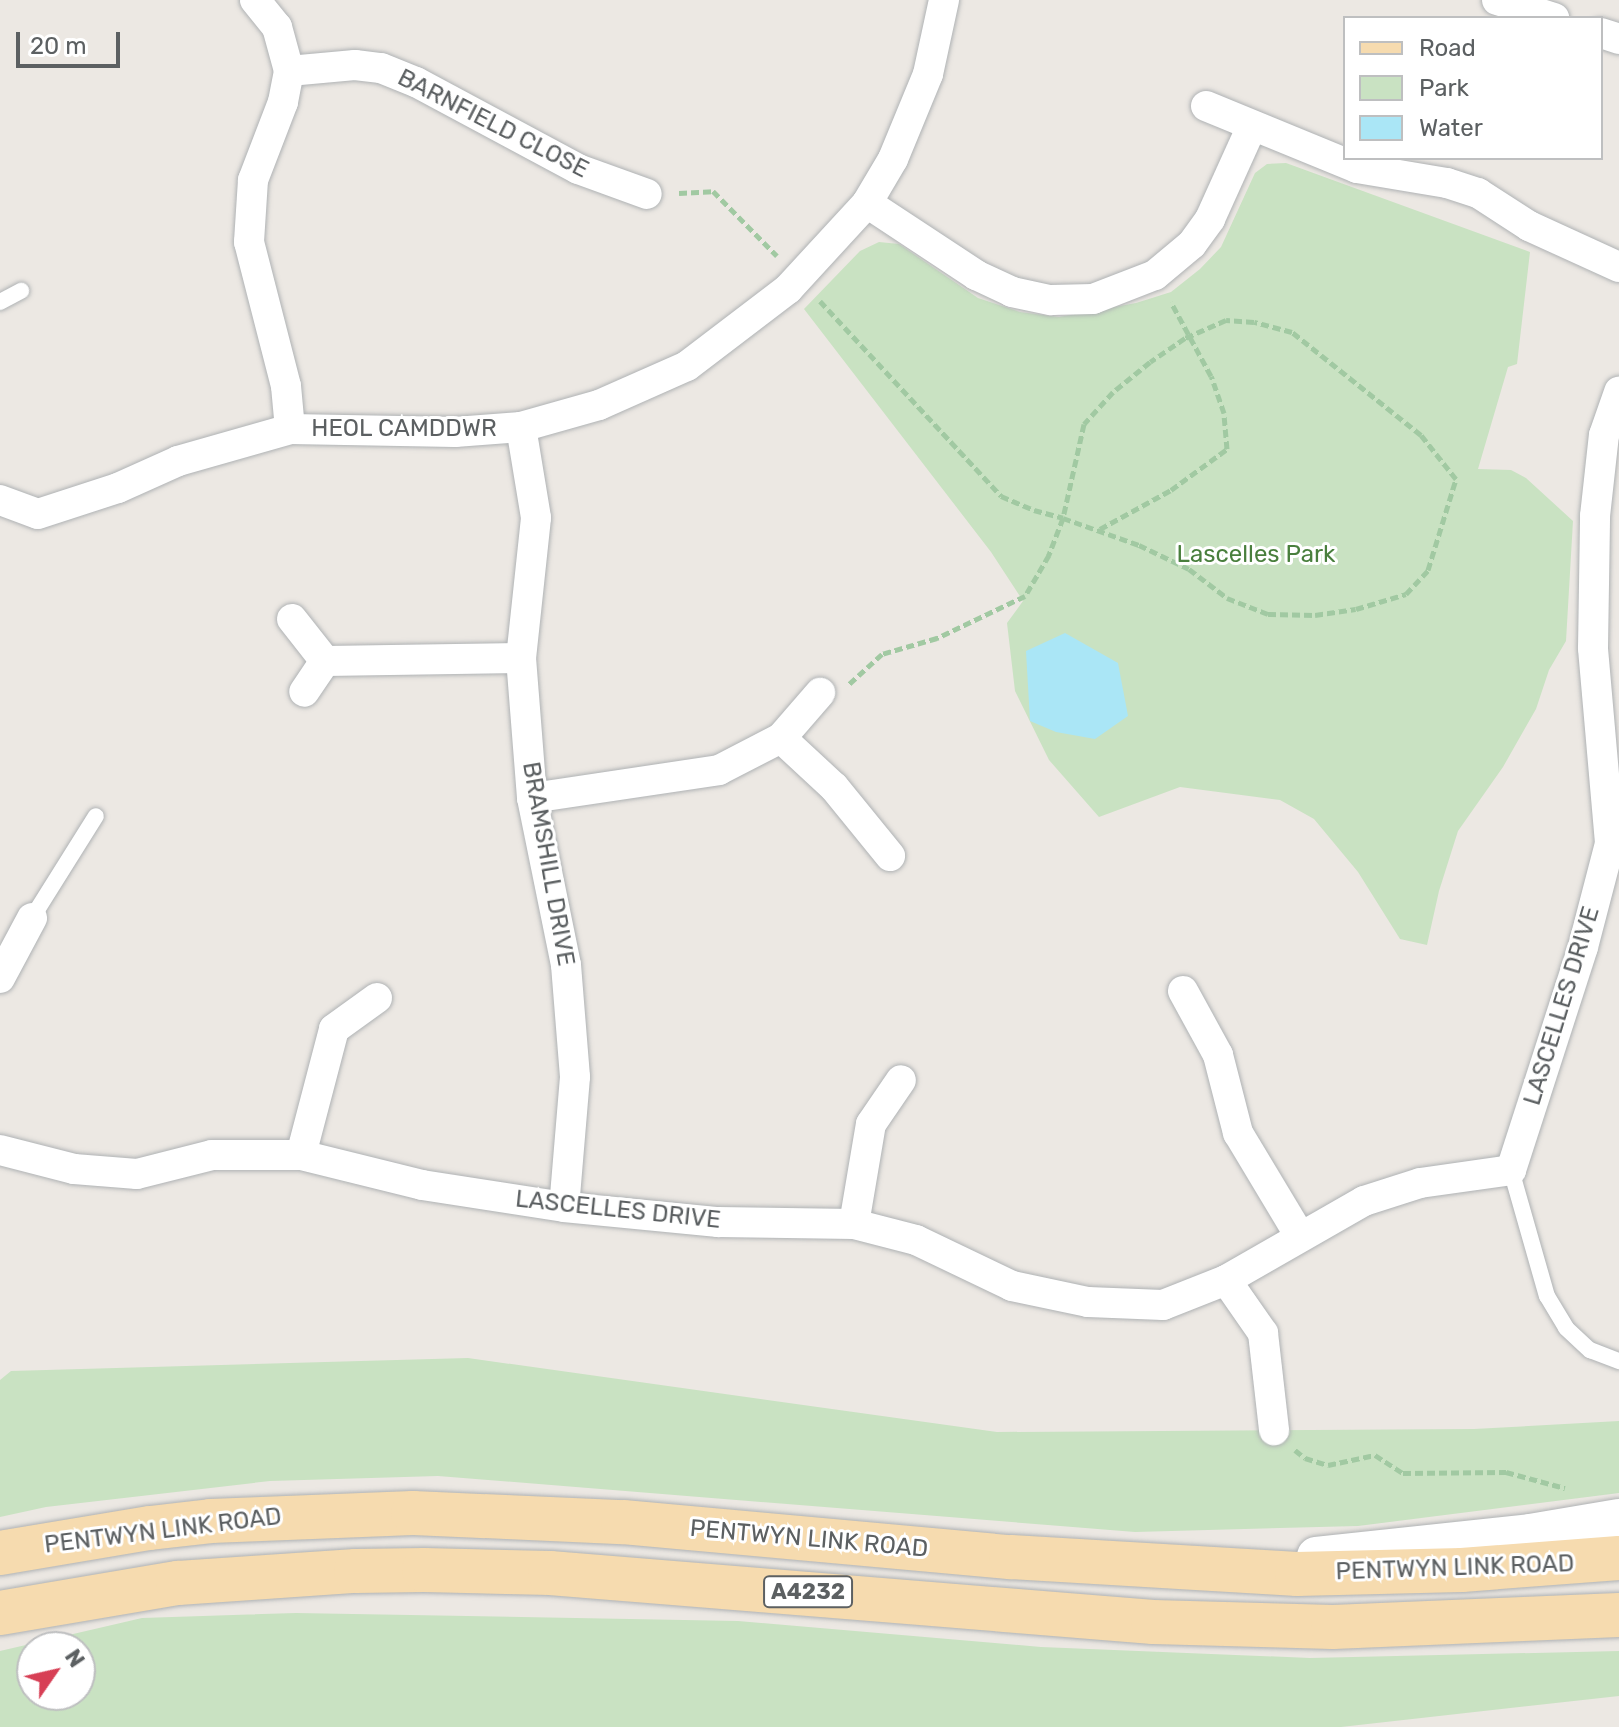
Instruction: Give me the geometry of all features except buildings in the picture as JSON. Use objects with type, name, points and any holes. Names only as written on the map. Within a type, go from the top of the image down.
[{"type":"main road","name":"PENTWYN LINK ROAD","points":[[0,1553],[211,1521],[413,1513],[623,1522],[1182,1569],[1297,1574],[1477,1569],[1619,1558]]},
{"type":"main road","name":"A4232","points":[[0,1613],[191,1582],[356,1571],[424,1570],[550,1573],[1153,1622],[1348,1626],[1619,1615]]},
{"type":"street","points":[[255,0],[277,27],[289,71],[283,102],[253,180],[249,242],[286,386],[290,429]]},
{"type":"street","name":"HEOL CAMDDWR","points":[[0,500],[38,514],[118,488],[178,461],[290,429],[455,432],[521,427],[599,405],[687,366],[738,330],[798,277],[867,203],[893,159],[928,74],[944,0]]},
{"type":"street","points":[[1497,0],[1548,16]]},
{"type":"street","name":"BARNFIELD CLOSE","points":[[289,71],[355,65],[381,68],[416,82],[578,169],[647,194]]},
{"type":"street","points":[[1206,106],[1357,168],[1447,183],[1478,193],[1565,245],[1619,267]]},
{"type":"street","points":[[867,203],[976,275],[1012,292],[1051,300],[1093,299],[1155,275],[1192,244],[1210,219],[1252,126]]},
{"type":"street","name":"LASCELLES DRIVE","points":[[0,1150],[74,1169],[137,1174],[212,1155],[301,1155],[422,1185],[564,1207],[718,1222],[854,1224],[916,1240],[1012,1286],[1088,1302],[1163,1305],[1226,1280],[1364,1201],[1420,1183],[1511,1170],[1583,947],[1610,843],[1593,633],[1598,472],[1604,435],[1619,392]]},
{"type":"street","name":"BRAMSHILL DRIVE","points":[[521,427],[536,518],[521,658],[532,798],[566,965],[574,1063],[564,1207]]},
{"type":"street","points":[[292,619],[325,661]]},
{"type":"street","points":[[325,661],[521,658]]},
{"type":"street","points":[[304,692],[325,661]]},
{"type":"street","points":[[532,798],[719,770],[781,738],[820,693]]},
{"type":"street","points":[[781,738],[834,787],[890,856]]},
{"type":"street","points":[[0,978],[32,918]]},
{"type":"street","points":[[1183,991],[1218,1055],[1238,1133],[1300,1236]]},
{"type":"street","points":[[301,1155],[334,1029],[377,998]]},
{"type":"street","points":[[854,1224],[871,1124],[901,1080]]},
{"type":"street","points":[[1226,1280],[1263,1333],[1274,1430]]},
{"type":"street","points":[[1182,1569],[1530,1533],[1619,1518]]},
{"type":"lane","points":[[0,302],[21,291]]},
{"type":"lane","points":[[32,918],[96,816]]},
{"type":"lane","points":[[1511,1170],[1547,1296],[1566,1328],[1590,1350],[1619,1361]]},
{"type":"path","points":[[647,194],[713,191],[798,277],[1001,496],[1063,518],[1100,530],[1189,569],[1227,598],[1268,614],[1315,615],[1356,609],[1406,594],[1428,570],[1456,479],[1421,435],[1292,332],[1254,322],[1226,320],[1191,336],[1113,392],[1084,424],[1063,518],[1049,555],[1025,596],[937,638],[882,654],[838,694],[820,693]]},
{"type":"path","points":[[1100,530],[1171,490],[1227,449],[1224,413],[1191,336],[1155,275]]},
{"type":"path","points":[[1274,1430],[1305,1458],[1328,1465],[1375,1455],[1403,1473],[1506,1472],[1577,1489]]},
{"type":"green space","name":"Lascelles Park","points":[[1286,163],[1530,252],[1517,364],[1508,367],[1478,469],[1511,470],[1526,478],[1573,521],[1566,641],[1549,670],[1536,709],[1503,767],[1458,831],[1439,891],[1427,945],[1400,939],[1358,872],[1314,819],[1280,800],[1180,787],[1099,817],[1049,760],[1015,691],[1007,623],[1023,601],[991,552],[804,309],[860,251],[879,242],[899,244],[978,298],[1020,312],[1059,317],[1136,303],[1171,292],[1200,269],[1221,247],[1255,173],[1267,164]]},
{"type":"green space","points":[[468,1358],[997,1432],[1474,1429],[1619,1421],[1619,1493],[1358,1526],[1135,1532],[438,1476],[270,1481],[46,1507],[0,1517],[0,1380],[11,1371]]},
{"type":"green space","points":[[296,1613],[738,1621],[1041,1647],[1310,1658],[1619,1651],[1619,1696],[1341,1727],[0,1727],[0,1651],[16,1647],[16,1711],[96,1711],[96,1631],[86,1631],[142,1618]]},
{"type":"water","points":[[1065,633],[1118,663],[1128,716],[1095,739],[1056,732],[1030,721],[1026,651]]}]
